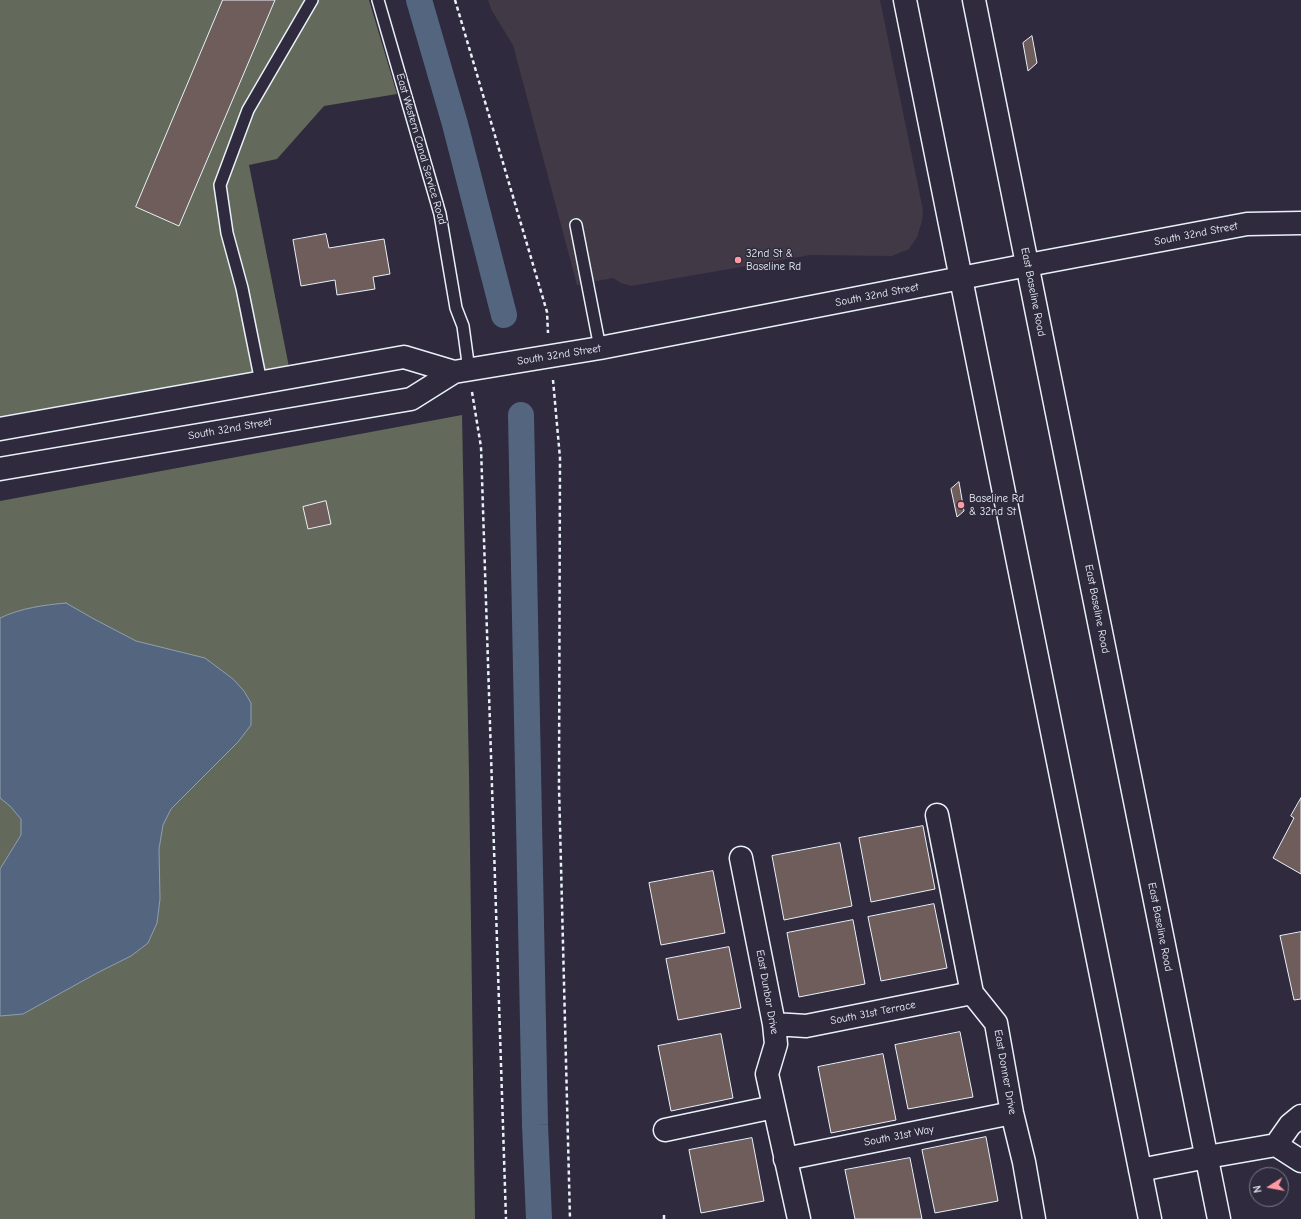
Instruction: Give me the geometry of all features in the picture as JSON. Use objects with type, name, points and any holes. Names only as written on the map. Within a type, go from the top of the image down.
[{"type":"main road","points":[[905,0],[1150,1219]]},
{"type":"main road","name":"East Baseline Road","points":[[974,0],[1219,1219]]},
{"type":"main road","name":"South 32nd Street","points":[[0,469],[411,399],[468,370],[600,348],[1247,224],[1301,224]]},
{"type":"main road","name":"South 32nd Street","points":[[0,429],[404,357],[468,370]]},
{"type":"main road","name":"East Donner Drive","points":[[937,815],[972,993],[996,1023],[1012,1113],[1024,1162],[1034,1219]]},
{"type":"main road","name":"East Dunbar Drive","points":[[741,858],[774,1024],[776,1044],[767,1074],[800,1219]]},
{"type":"main road","name":"South 31st Terrace","points":[[774,1024],[806,1026],[972,993]]},
{"type":"main road","points":[[666,1130],[774,1107]]},
{"type":"main road","name":"South 31st Way","points":[[786,1159],[1012,1113]]},
{"type":"main road","points":[[1276,1145],[1290,1125],[1301,1116]]},
{"type":"main road","points":[[1140,1170],[1276,1145],[1301,1161]]},
{"type":"lane","points":[[261,382],[242,288],[227,233],[220,185],[248,110],[312,0]]},
{"type":"lane","name":"East Western Canal Service Road","points":[[378,0],[440,214],[456,308],[463,326],[468,370]]},
{"type":"lane","points":[[576,225],[600,348]]},
{"type":"path","points":[[455,0],[547,312]]},
{"type":"path","points":[[555,397],[560,458],[559,787],[570,1219]]},
{"type":"path","points":[[475,411],[481,447],[506,1219]]},
{"type":"shaded area","points":[[488,0],[880,0],[923,210],[922,221],[917,237],[909,249],[892,256],[810,255],[631,286],[621,283],[613,278],[577,285],[513,45],[492,11]]},
{"type":"green space","points":[[0,0],[369,0],[397,94],[324,106],[277,159],[249,165],[289,367],[0,418]]},
{"type":"green space","points":[[462,415],[475,1219],[0,1219],[0,501]]},
{"type":"water","points":[[66,603],[136,641],[205,658],[233,679],[244,691],[251,703],[251,725],[238,742],[171,809],[163,825],[159,849],[160,899],[157,923],[148,943],[131,956],[23,1014],[0,1016],[0,869],[21,835],[21,819],[10,806],[0,798],[0,618],[24,609]]},
{"type":"building","points":[[223,0],[275,0],[179,226],[136,207]]},
{"type":"building","points":[[1032,36],[1037,63],[1028,71],[1023,43]]},
{"type":"building","points":[[326,234],[329,248],[384,239],[390,274],[373,277],[375,289],[337,295],[335,280],[301,286],[293,240]]},
{"type":"building","points":[[959,482],[964,511],[957,517],[951,489]]},
{"type":"building","points":[[326,501],[331,524],[308,529],[303,507]]},
{"type":"building","points":[[1301,798],[1301,874],[1273,858],[1294,818],[1291,816]]},
{"type":"building","points":[[923,826],[935,889],[871,902],[859,838]]},
{"type":"building","points":[[840,843],[852,906],[784,920],[772,856]]},
{"type":"building","points":[[713,871],[725,933],[661,945],[649,883]]},
{"type":"building","points":[[934,904],[947,968],[881,981],[868,917]]},
{"type":"building","points":[[853,920],[865,984],[799,997],[787,933]]},
{"type":"building","points":[[1301,932],[1301,999],[1294,1000],[1280,936]]},
{"type":"building","points":[[729,947],[741,1008],[678,1020],[666,959]]},
{"type":"building","points":[[960,1032],[973,1097],[908,1109],[895,1045]]},
{"type":"building","points":[[721,1034],[733,1098],[671,1111],[658,1046]]},
{"type":"building","points":[[883,1054],[896,1120],[831,1133],[818,1067]]},
{"type":"building","points":[[986,1137],[998,1201],[935,1213],[922,1150]]},
{"type":"building","points":[[752,1138],[764,1201],[701,1213],[689,1150]]},
{"type":"building","points":[[910,1158],[922,1219],[855,1219],[845,1170]]},
{"type":"waterway","points":[[419,0],[455,124],[504,315]]},
{"type":"waterway","points":[[521,415],[535,1125],[539,1219]]},
{"type":"place","name":"32nd St & Baseline Rd","points":[[738,260]]},
{"type":"place","name":"Baseline Rd & 32nd St","points":[[961,505]]}]
